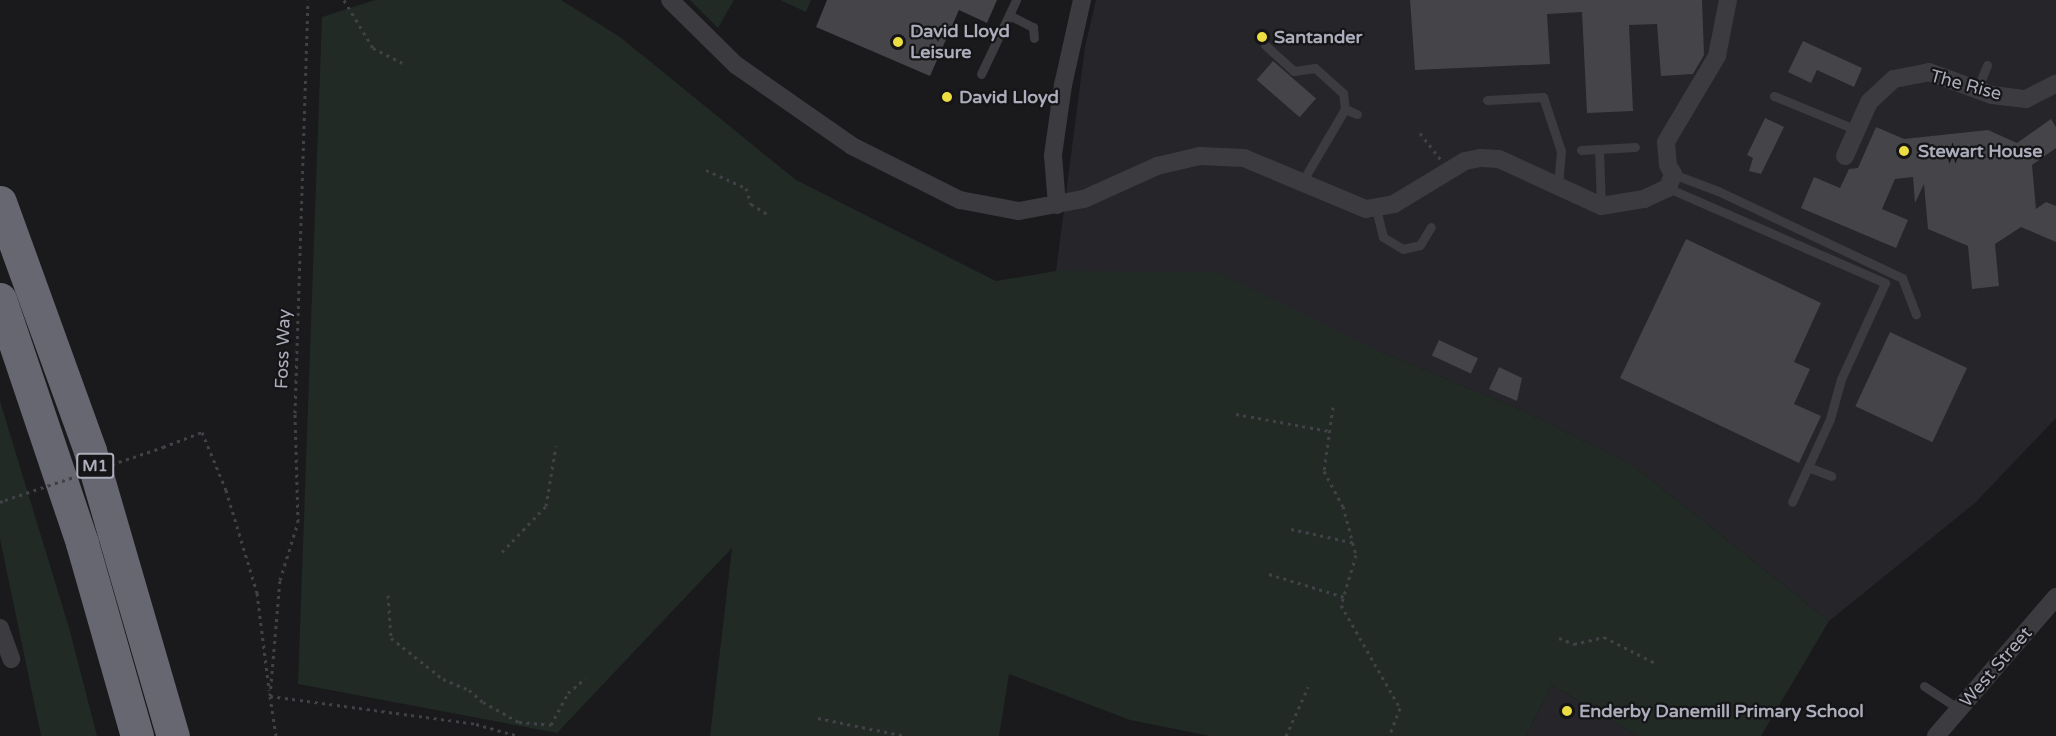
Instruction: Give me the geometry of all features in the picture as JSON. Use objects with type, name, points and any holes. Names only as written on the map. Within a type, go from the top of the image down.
[{"type":"highway","name":"M1","points":[[0,202],[90,451],[172,736]]},
{"type":"highway","name":"M1","points":[[0,299],[82,543],[137,736]]},
{"type":"street","points":[[670,0],[736,65],[792,107],[915,181],[960,200],[1019,211],[1057,206],[1084,199],[1156,166],[1200,156],[1244,158],[1345,202],[1376,209],[1412,195],[1465,161],[1499,159],[1600,206],[1644,199],[1671,181],[1666,142],[1717,56],[1728,0]]},
{"type":"street","points":[[1057,206],[1053,155],[1063,85],[1080,0]]},
{"type":"street","name":"The Rise","points":[[1845,156],[1869,102],[1894,79],[1929,72],[1977,90],[2025,99],[2056,84]]},
{"type":"street","name":"West Street","points":[[1936,736],[2056,597]]},
{"type":"street","points":[[0,628],[11,659]]},
{"type":"lane","points":[[981,74],[1016,0]]},
{"type":"lane","points":[[1009,15],[1033,27],[1034,38]]},
{"type":"lane","points":[[1265,45],[1294,71],[1315,68],[1343,93],[1345,109],[1302,182]]},
{"type":"lane","points":[[1977,90],[1987,65]]},
{"type":"lane","points":[[1773,96],[1857,130]]},
{"type":"lane","points":[[1487,100],[1543,98],[1560,151],[1558,187]]},
{"type":"lane","points":[[1345,109],[1357,114]]},
{"type":"lane","points":[[1581,150],[1635,147]]},
{"type":"lane","points":[[1599,149],[1600,206]]},
{"type":"lane","points":[[1671,181],[1718,191],[1902,278],[1916,314]]},
{"type":"lane","points":[[1671,181],[1885,283],[1841,379],[1830,419],[1792,502]]},
{"type":"lane","points":[[1376,209],[1383,237],[1404,249],[1420,245],[1431,227]]},
{"type":"lane","points":[[1808,467],[1831,476]]},
{"type":"lane","points":[[1924,686],[1959,708]]},
{"type":"path","name":"Foss Way","points":[[270,696],[280,580],[298,522],[295,413],[308,0]]},
{"type":"path","points":[[344,0],[373,48],[403,63]]},
{"type":"path","points":[[1420,133],[1448,170]]},
{"type":"path","points":[[706,170],[746,188],[751,204],[767,214]]},
{"type":"path","points":[[1333,407],[1324,471],[1343,506],[1356,555],[1344,597],[1344,614],[1400,708],[1389,736]]},
{"type":"path","points":[[1236,414],[1330,431]]},
{"type":"path","points":[[0,502],[202,432],[226,490],[257,593],[276,736]]},
{"type":"path","points":[[502,552],[546,506],[556,446]]},
{"type":"path","points":[[1291,529],[1354,543]]},
{"type":"path","points":[[1269,574],[1344,597]]},
{"type":"path","points":[[388,595],[391,638],[443,679],[470,690],[483,702],[519,722],[551,725],[568,693],[586,678]]},
{"type":"path","points":[[1559,638],[1575,644],[1604,637],[1655,663]]},
{"type":"path","points":[[1286,736],[1308,687]]},
{"type":"path","points":[[270,696],[476,724],[518,736]]},
{"type":"path","points":[[818,718],[905,736]]},
{"type":"shaded area","points":[[375,0],[561,0],[620,37],[796,180],[996,281],[1056,271],[1217,272],[1379,351],[1521,410],[1634,466],[1829,621],[1761,736],[1638,736],[1552,685],[1526,736],[1210,736],[1130,720],[1009,674],[999,736],[710,736],[732,548],[557,733],[298,684],[322,17]]},
{"type":"shaded area","points":[[690,0],[734,0],[718,28]]},
{"type":"shaded area","points":[[780,0],[811,0],[806,12]]},
{"type":"shaded area","name":"Santander","points":[[1096,0],[2056,0],[2056,418],[1975,503],[1829,621],[1634,466],[1521,410],[1379,351],[1056,271],[1085,47]]},
{"type":"shaded area","points":[[0,401],[70,631],[97,736],[41,736],[0,539]]},
{"type":"shaded area","name":"Enderby Danemill Primary School","points":[[1552,685],[1638,736],[1526,736]]},
{"type":"building","name":"David Lloyd Leisure","points":[[827,0],[997,0],[987,23],[959,10],[930,76],[816,27]]},
{"type":"building","points":[[1410,0],[1702,0],[1704,55],[1693,74],[1661,76],[1657,24],[1629,25],[1633,111],[1587,113],[1582,12],[1547,14],[1550,64],[1415,70]]},
{"type":"building","points":[[1803,41],[1862,68],[1854,87],[1817,70],[1811,83],[1788,72]]},
{"type":"building","points":[[1273,61],[1316,98],[1300,117],[1257,80]]},
{"type":"building","points":[[1765,118],[1784,127],[1761,174],[1749,171],[1753,158],[1747,155]]},
{"type":"building","points":[[2051,119],[2056,127],[2056,148],[2032,165],[2036,209],[2046,202],[2056,206],[2056,242],[2021,227],[1995,244],[1999,286],[1972,289],[1968,246],[1928,229],[1924,184],[1915,203],[1913,177],[1895,179],[1882,209],[1908,220],[1896,248],[1801,208],[1814,177],[1840,188],[1849,169],[1858,168],[1876,127],[1904,139],[1988,130],[2017,143]]},
{"type":"building","points":[[1686,239],[1821,303],[1794,362],[1810,369],[1794,404],[1821,416],[1799,463],[1620,378]]},
{"type":"building","points":[[1890,332],[1967,368],[1932,442],[1855,406]]},
{"type":"building","points":[[1439,340],[1478,358],[1471,374],[1432,355]]},
{"type":"building","points":[[1499,367],[1522,378],[1517,401],[1489,389]]},
{"type":"place","name":"Santander","points":[[1262,37]]},
{"type":"place","name":"David Lloyd Leisure","points":[[898,42]]},
{"type":"place","name":"David Lloyd","points":[[947,97]]},
{"type":"place","name":"Stewart House","points":[[1904,151]]},
{"type":"place","name":"Enderby Danemill Primary School","points":[[1567,711]]}]
